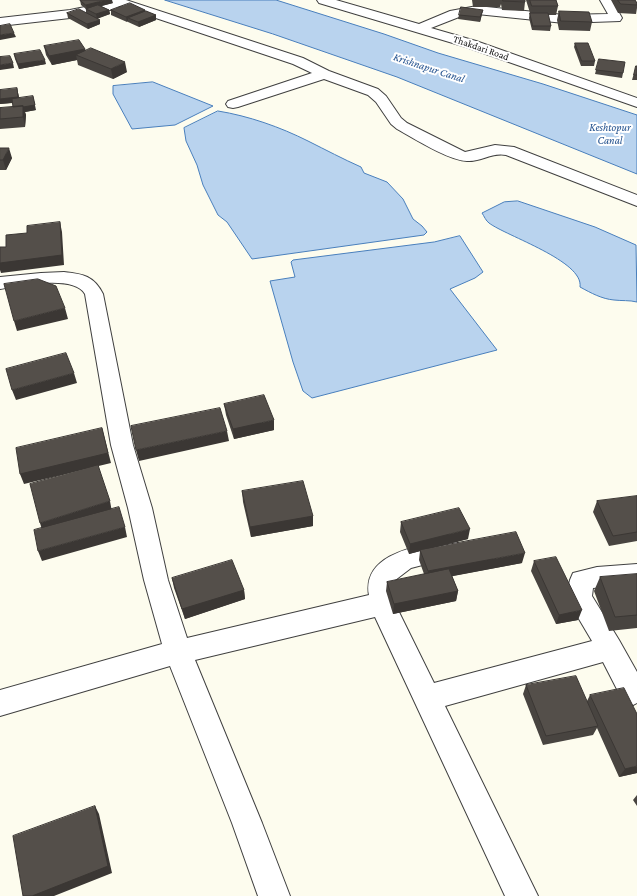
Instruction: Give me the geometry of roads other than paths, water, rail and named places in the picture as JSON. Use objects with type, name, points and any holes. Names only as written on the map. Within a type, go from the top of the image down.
[{"type":"street","name":"Thakdari Road","points":[[323,0],[471,44],[637,104]]},
{"type":"street","points":[[421,28],[454,13],[466,10],[564,19],[589,20],[616,18],[606,0]]},
{"type":"street","points":[[0,22],[70,14],[119,1],[284,56],[324,74],[373,92],[381,99],[396,122],[462,156],[469,158],[503,149],[637,201]]},
{"type":"street","points":[[233,104],[324,74]]},
{"type":"street","points":[[0,283],[65,277],[81,280],[89,285],[94,294],[122,445],[140,508],[156,580],[178,652],[244,816],[274,896]]},
{"type":"street","points":[[471,543],[404,560],[385,574],[380,584],[384,610],[522,896]]},
{"type":"street","points":[[633,692],[610,648],[579,597],[582,580],[598,577],[637,574]]},
{"type":"street","points":[[0,703],[178,652],[370,606],[379,606],[384,610]]},
{"type":"street","points":[[427,698],[610,648]]},
{"type":"water","name":"Keshtopur Canal","points":[[165,0],[276,0],[384,34],[438,53],[543,84],[637,115],[637,174],[397,77],[273,34]]},
{"type":"water","points":[[153,82],[213,106],[175,125],[132,129],[113,94],[113,86]]},
{"type":"water","points":[[218,111],[253,119],[286,131],[361,167],[364,173],[387,182],[403,199],[413,219],[427,232],[424,235],[252,259],[227,222],[218,215],[203,185],[197,165],[186,141],[184,128]]},
{"type":"water","points":[[518,201],[595,227],[636,245],[637,302],[605,298],[580,287],[578,277],[570,268],[542,250],[489,223],[482,213],[504,202]]},
{"type":"water","points":[[460,236],[483,272],[475,278],[450,289],[497,350],[312,398],[303,391],[293,362],[270,281],[295,277],[291,262],[293,260],[434,242]]},
{"type":"water label","name":"Krishnapur Canal","points":[[429,68]]}]
